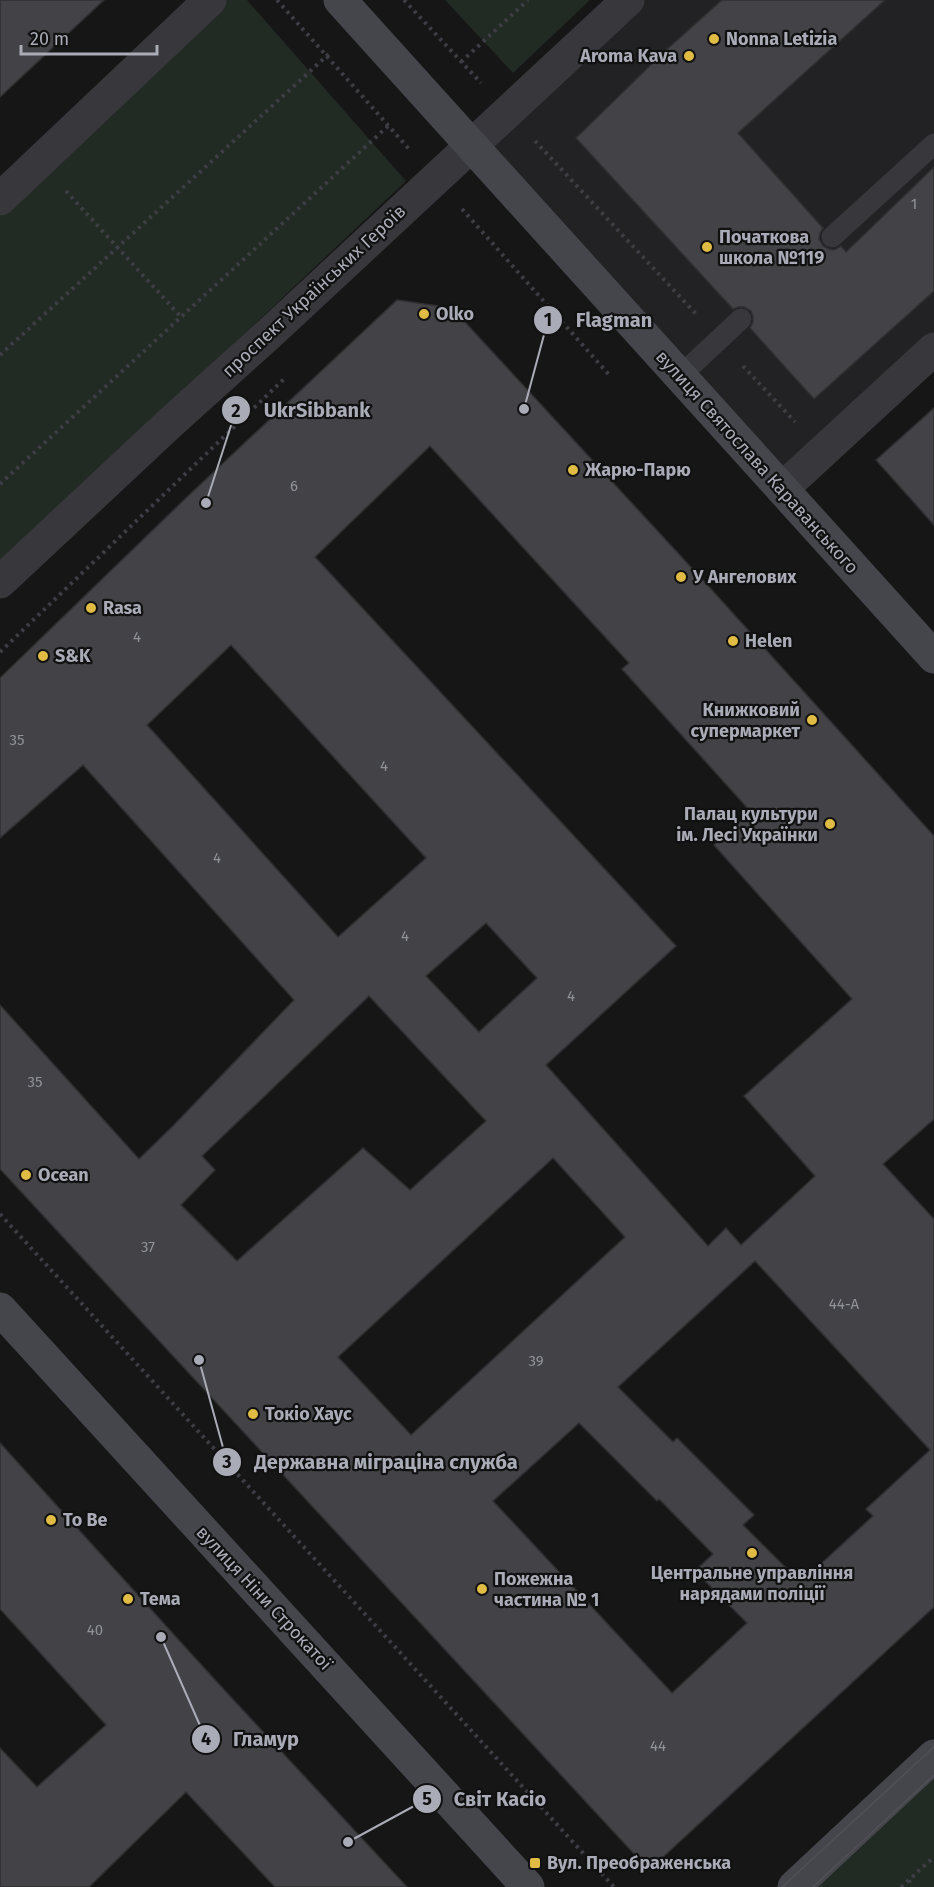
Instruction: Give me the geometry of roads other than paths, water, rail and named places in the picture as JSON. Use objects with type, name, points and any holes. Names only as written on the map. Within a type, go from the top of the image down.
[{"type":"main road","name":"вулиця Святослава Караванського","points":[[340,0],[934,657]]},
{"type":"main road","name":"вулиця Ніни Строкатої","points":[[0,1310],[528,1887]]},
{"type":"main road","points":[[794,1887],[934,1756]]},
{"type":"street","points":[[0,199],[210,0]]},
{"type":"street","name":"проспект Українських Героїв","points":[[0,582],[628,0]]},
{"type":"street","points":[[782,489],[934,349]]},
{"type":"lane","points":[[832,237],[934,144]]},
{"type":"lane","points":[[680,376],[741,319]]},
{"type":"tram line","points":[[782,1887],[934,1747]]},
{"type":"tram line","points":[[813,1887],[934,1775]]},
{"type":"place","name":"Nonna Letizia","points":[[714,39]]},
{"type":"place","name":"Aroma Kava","points":[[689,56]]},
{"type":"place","name":"Початкова школа №119","points":[[707,247]]},
{"type":"place","name":"Olko","points":[[424,314]]},
{"type":"place","name":"Flagman","points":[[524,409]]},
{"type":"place","name":"Жарю-Парю","points":[[573,470]]},
{"type":"place","name":"UkrSibbank","points":[[206,503]]},
{"type":"place","name":"У Ангелових","points":[[681,577]]},
{"type":"place","name":"Rasa","points":[[91,608]]},
{"type":"place","name":"Helen","points":[[733,641]]},
{"type":"place","name":"S&K","points":[[43,656]]},
{"type":"place","name":"Книжковий супермаркет","points":[[812,720]]},
{"type":"place","name":"Палац культури ім. Лесі Українки","points":[[830,824]]},
{"type":"place","name":"Ocean","points":[[26,1175]]},
{"type":"place","name":"Державна міграціна служба","points":[[199,1360]]},
{"type":"place","name":"Токіо Хаус","points":[[253,1414]]},
{"type":"place","name":"To Be","points":[[51,1520]]},
{"type":"place","name":"Центральне управління нарядами поліції","points":[[752,1553]]},
{"type":"place","name":"Пожежна частина № 1","points":[[482,1589]]},
{"type":"place","name":"Тема","points":[[128,1599]]},
{"type":"place","name":"Гламур","points":[[161,1637]]},
{"type":"place","name":"Свiт Касiо","points":[[348,1842]]},
{"type":"place","name":"Вул. Преображенська","points":[[535,1863]]}]
